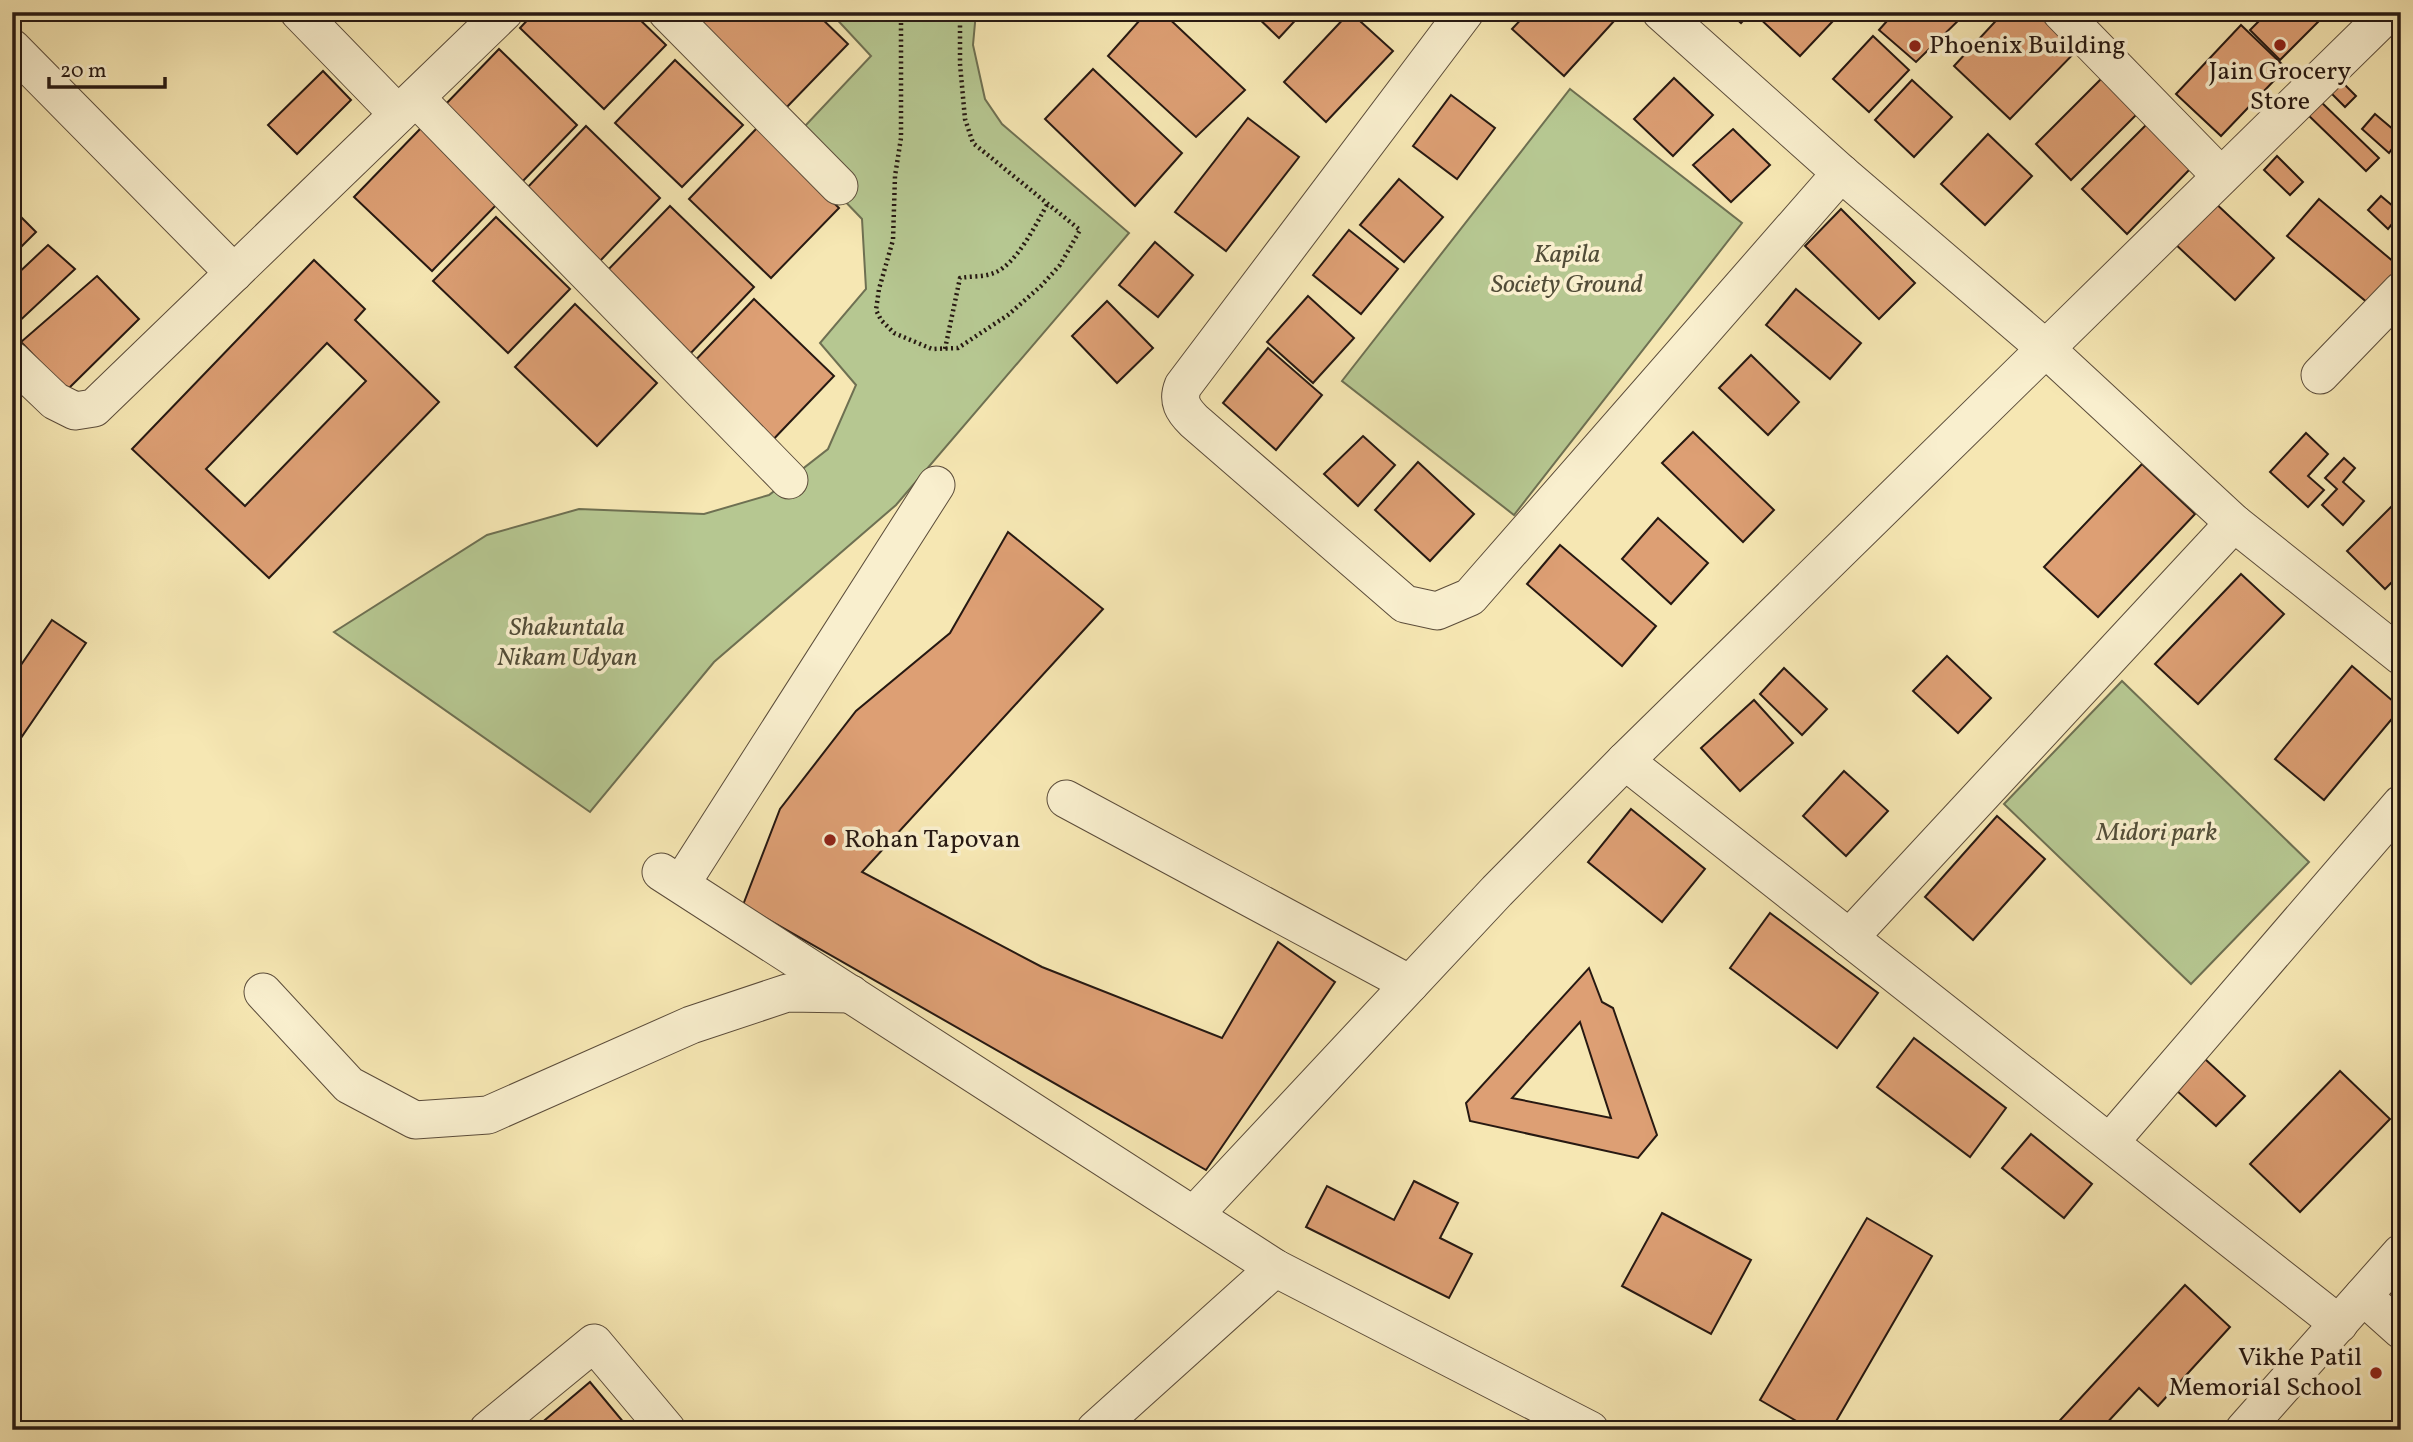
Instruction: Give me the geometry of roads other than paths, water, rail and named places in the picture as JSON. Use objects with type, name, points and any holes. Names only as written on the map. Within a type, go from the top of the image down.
[{"type":"street","points":[[299,12],[407,106],[789,480]]},
{"type":"street","points":[[12,360],[55,401],[75,411],[94,408],[504,12]]},
{"type":"street","points":[[667,12],[839,186]]},
{"type":"street","points":[[1465,12],[1180,394],[1185,412],[1194,421],[1405,604],[1437,611],[1470,597],[1841,173]]},
{"type":"street","points":[[1661,12],[1841,173],[2045,348],[2234,523],[2401,656]]},
{"type":"street","points":[[2061,12],[2221,176]]},
{"type":"street","points":[[1194,1215],[1497,891],[1625,761],[2221,176],[2385,22]]},
{"type":"street","points":[[12,48],[234,273]]},
{"type":"street","points":[[2320,375],[2401,291]]},
{"type":"street","points":[[936,485],[671,878],[1275,1268],[1590,1430]]},
{"type":"street","points":[[1849,937],[2234,523]]},
{"type":"street","points":[[1625,761],[2339,1324]]},
{"type":"street","points":[[1066,800],[1410,984]]},
{"type":"street","points":[[2110,1143],[2401,804]]},
{"type":"street","points":[[263,992],[349,1085],[415,1120],[488,1115],[691,1025],[787,993],[851,994]]},
{"type":"street","points":[[2244,1430],[2401,1253]]},
{"type":"street","points":[[1095,1430],[1275,1268]]},
{"type":"street","points":[[2363,1296],[2401,1330]]},
{"type":"street","points":[[488,1430],[594,1343],[667,1430]]},
{"type":"place","name":"Jain Grocery Store","points":[[2280,45]]},
{"type":"place","name":"Phoenix Building","points":[[1915,46]]},
{"type":"place","name":"Rohan Tapovan","points":[[830,840]]},
{"type":"place","name":"Vikhe Patil Memorial School","points":[[2376,1373]]},
{"type":"park label","name":"Kapila Society Ground","points":[[1567,270]]},
{"type":"park label","name":"Shakuntala Nikam Udyan","points":[[567,643]]},
{"type":"park label","name":"Midori park","points":[[2157,833]]}]
